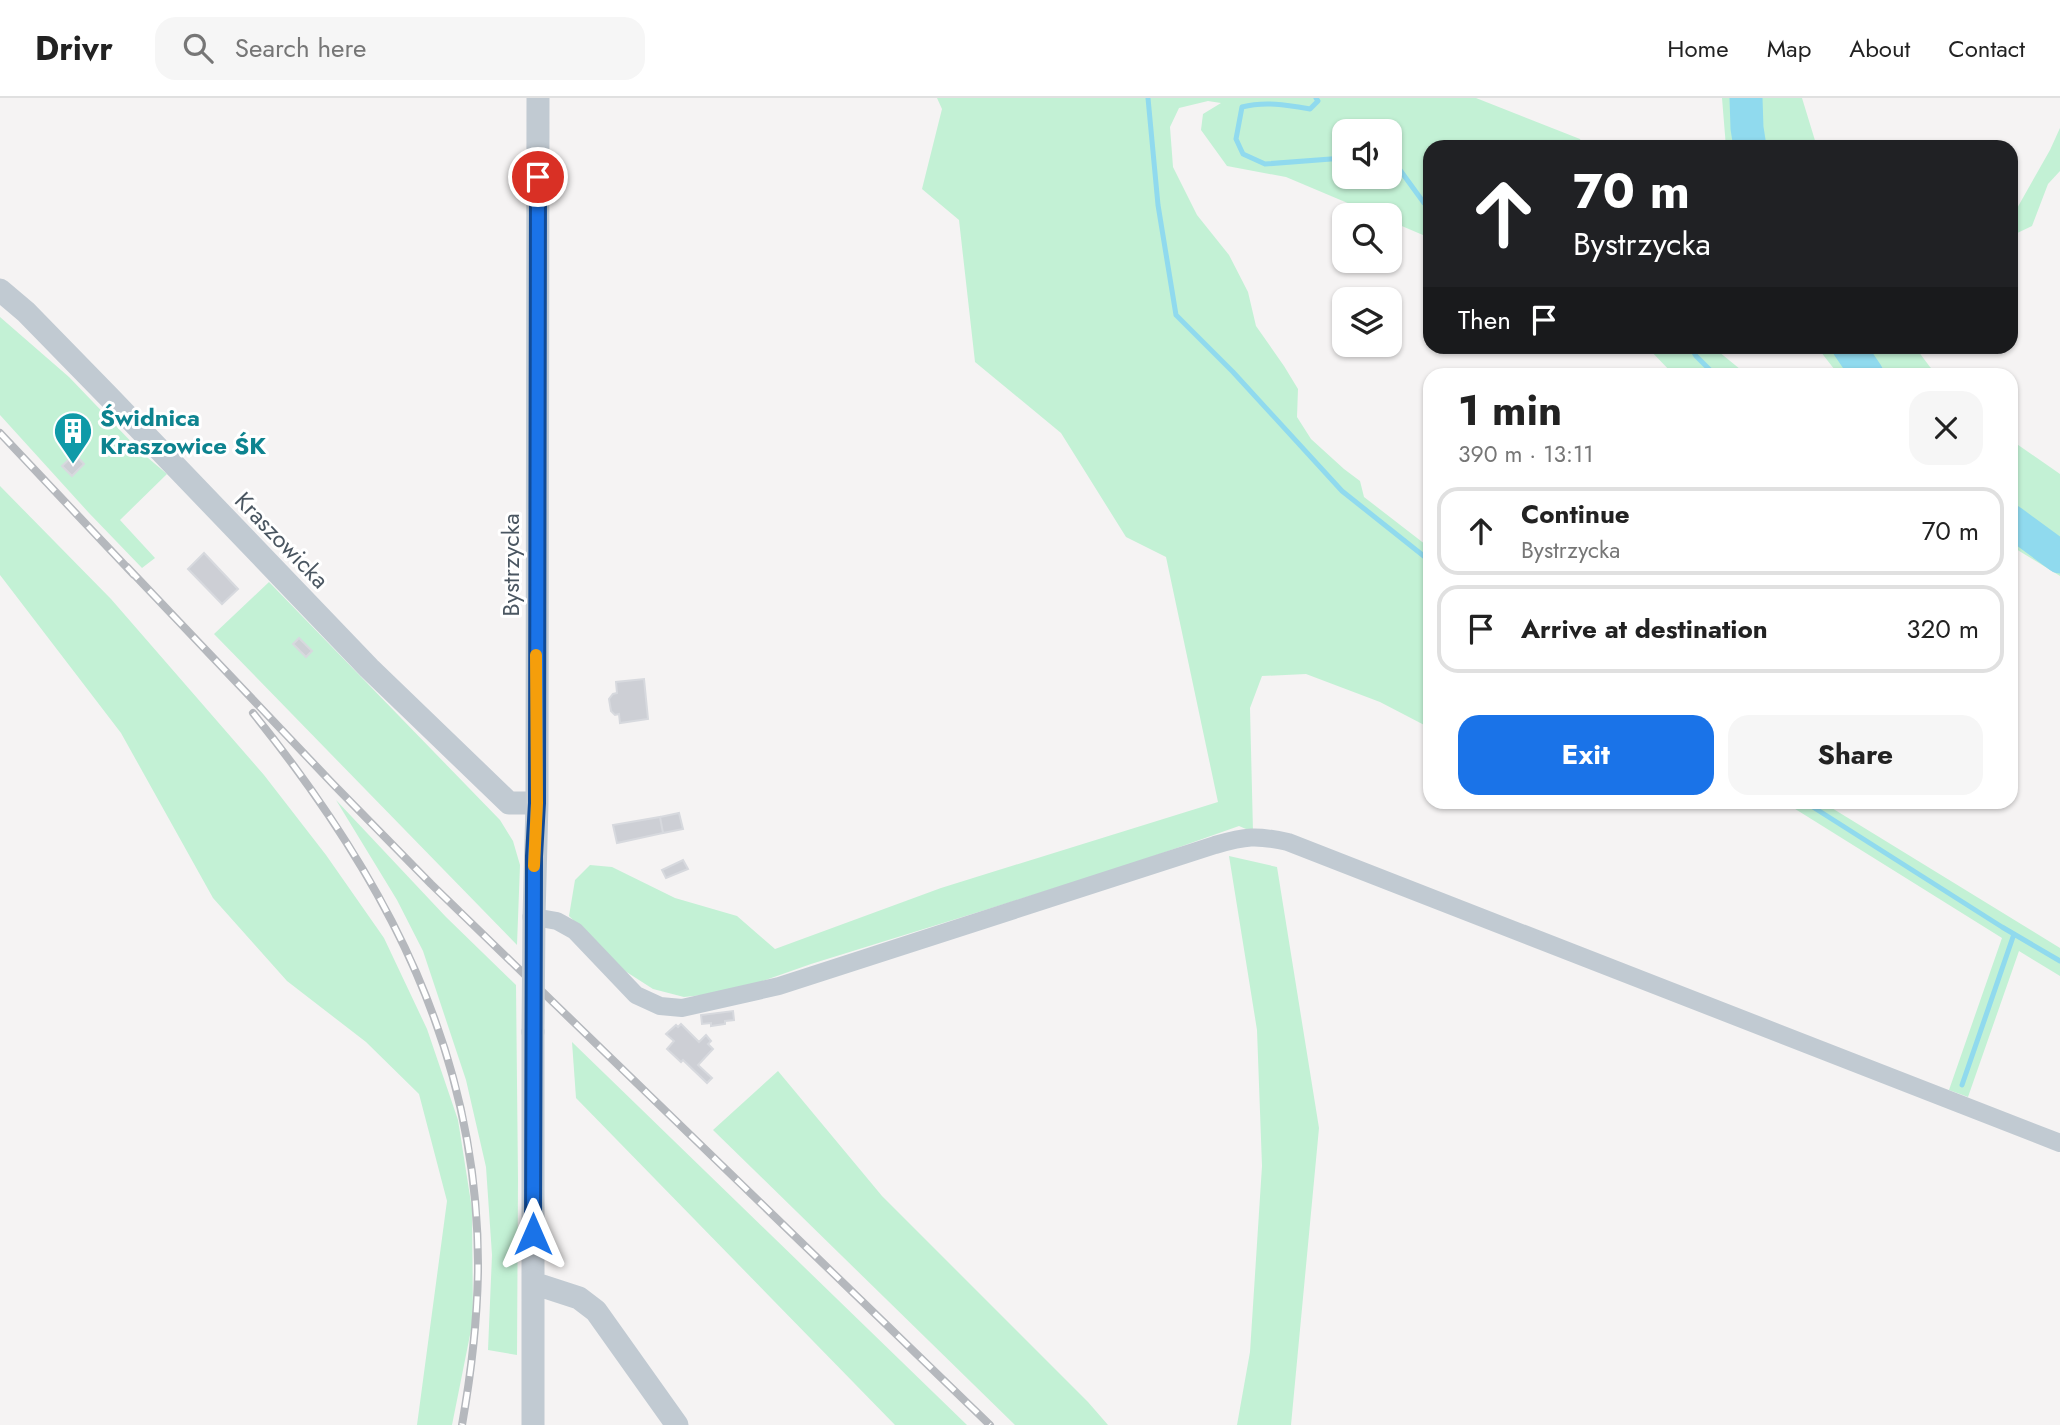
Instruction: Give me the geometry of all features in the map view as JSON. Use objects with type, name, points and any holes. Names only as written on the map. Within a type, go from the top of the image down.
[{"type":"street","name":"Bystrzycka","points":[[533,1425],[538,98]]},
{"type":"street","name":"Kraszowicka","points":[[0,290],[26,312],[109,397],[369,668],[499,794],[509,803],[537,803]]},
{"type":"street","points":[[534,917],[557,921],[575,931],[636,995],[660,1006],[682,1008],[779,986],[1215,845],[1238,838],[1260,836],[1288,842],[2060,1143]]},
{"type":"street","points":[[533,1283],[579,1297],[596,1311],[677,1425]]},
{"type":"green space","points":[[937,98],[1476,98],[1580,140],[1423,140],[1423,235],[1402,226],[1402,203],[1348,203],[1286,177],[1227,166],[1201,130],[1203,114],[1221,103],[1208,101],[1179,108],[1170,127],[1173,167],[1197,215],[1229,255],[1248,292],[1256,326],[1298,389],[1297,417],[1311,439],[1360,481],[1364,497],[1423,543],[1423,724],[1380,702],[1306,674],[1262,676],[1250,708],[1253,832],[1239,826],[1123,867],[811,964],[731,992],[684,997],[653,989],[625,971],[569,916],[575,880],[590,865],[612,867],[675,898],[737,916],[775,949],[941,888],[1218,802],[1166,557],[1126,537],[1061,433],[975,362],[959,220],[922,189],[942,109]]},
{"type":"green space","points":[[1722,98],[1802,98],[1815,140],[1725,140]]},
{"type":"green space","points":[[2060,128],[2060,171],[2048,184],[2032,226],[2018,233],[2018,207]]},
{"type":"green space","points":[[0,317],[69,377],[141,452],[167,474],[120,520],[155,558],[142,568],[0,415]]},
{"type":"green space","points":[[1654,354],[1722,354],[1739,368],[1667,368]]},
{"type":"green space","points":[[1822,354],[1920,354],[1931,368],[1833,368]]},
{"type":"green space","points":[[2018,445],[2060,474],[2060,576],[2018,550]]},
{"type":"green space","points":[[0,486],[111,599],[264,775],[326,855],[384,938],[427,1029],[458,1120],[472,1209],[473,1320],[452,1425],[417,1425],[447,1201],[419,1094],[366,1042],[287,981],[213,898],[121,733],[0,575]]},
{"type":"green space","points":[[269,582],[500,820],[513,841],[520,865],[517,945],[214,634]]},
{"type":"green space","points":[[336,800],[446,917],[516,985],[517,1355],[488,1350],[492,1255],[486,1167],[466,1080],[423,951],[397,900]]},
{"type":"green space","points":[[1795,809],[1833,809],[2060,948],[2060,976],[2019,951],[1968,1097],[1949,1090],[2002,938]]},
{"type":"green space","points":[[1229,856],[1277,867],[1319,1128],[1291,1425],[1237,1425],[1250,1352],[1262,1166],[1257,1030]]},
{"type":"green space","points":[[572,1042],[967,1425],[895,1425],[576,1098]]},
{"type":"green space","points":[[778,1071],[882,1196],[1108,1425],[1015,1425],[713,1130]]},
{"type":"building","name":"Świdnica Kraszowice ŚK","points":[[75,454],[84,464],[72,476],[62,466]]},
{"type":"building","points":[[204,553],[238,589],[222,604],[188,569]]},
{"type":"building","points":[[299,638],[312,651],[306,657],[293,644]]},
{"type":"building","points":[[644,679],[648,719],[620,723],[619,714],[615,715],[611,711],[609,699],[617,693],[616,682]]},
{"type":"building","points":[[679,813],[683,829],[663,833],[660,817]]},
{"type":"building","points":[[660,817],[663,833],[617,843],[613,825]]},
{"type":"building","points":[[683,860],[688,869],[666,878],[662,870]]},
{"type":"building","points":[[733,1011],[734,1020],[725,1021],[725,1024],[702,1024],[701,1015]]},
{"type":"building","points":[[681,1024],[699,1042],[706,1035],[711,1041],[708,1044],[713,1049],[698,1065],[712,1078],[707,1083],[667,1049],[674,1041],[666,1034]]},
{"type":"waterway","points":[[1148,98],[1158,205],[1176,315],[1233,372],[1342,491],[1423,555]]},
{"type":"waterway","points":[[1316,98],[1318,101],[1310,109],[1268,104],[1242,107],[1236,139],[1243,154],[1265,164],[1332,159]]},
{"type":"waterway","points":[[1746,98],[1749,140]]},
{"type":"waterway","points":[[1402,173],[1423,202]]},
{"type":"waterway","points":[[1695,354],[1708,368]]},
{"type":"waterway","points":[[1853,354],[1863,368]]},
{"type":"waterway","points":[[2018,526],[2060,557]]},
{"type":"waterway","points":[[1816,809],[2060,961]]},
{"type":"waterway","points":[[1962,1085],[2014,934]]},
{"type":"railway","points":[[0,433],[134,575]]},
{"type":"railway","points":[[127,567],[431,884],[990,1425]]},
{"type":"railway","points":[[253,713],[301,775],[345,839],[383,905],[416,973],[443,1043],[462,1116],[474,1192],[478,1272],[473,1349],[462,1425]]},
{"type":"slow traffic","points":[[534,866],[537,803],[536,655]]},
{"type":"place","name":"Świdnica Kraszowice ŚK","points":[[73,465]]},
{"type":"route","points":[[533,1234],[538,177]]}]
